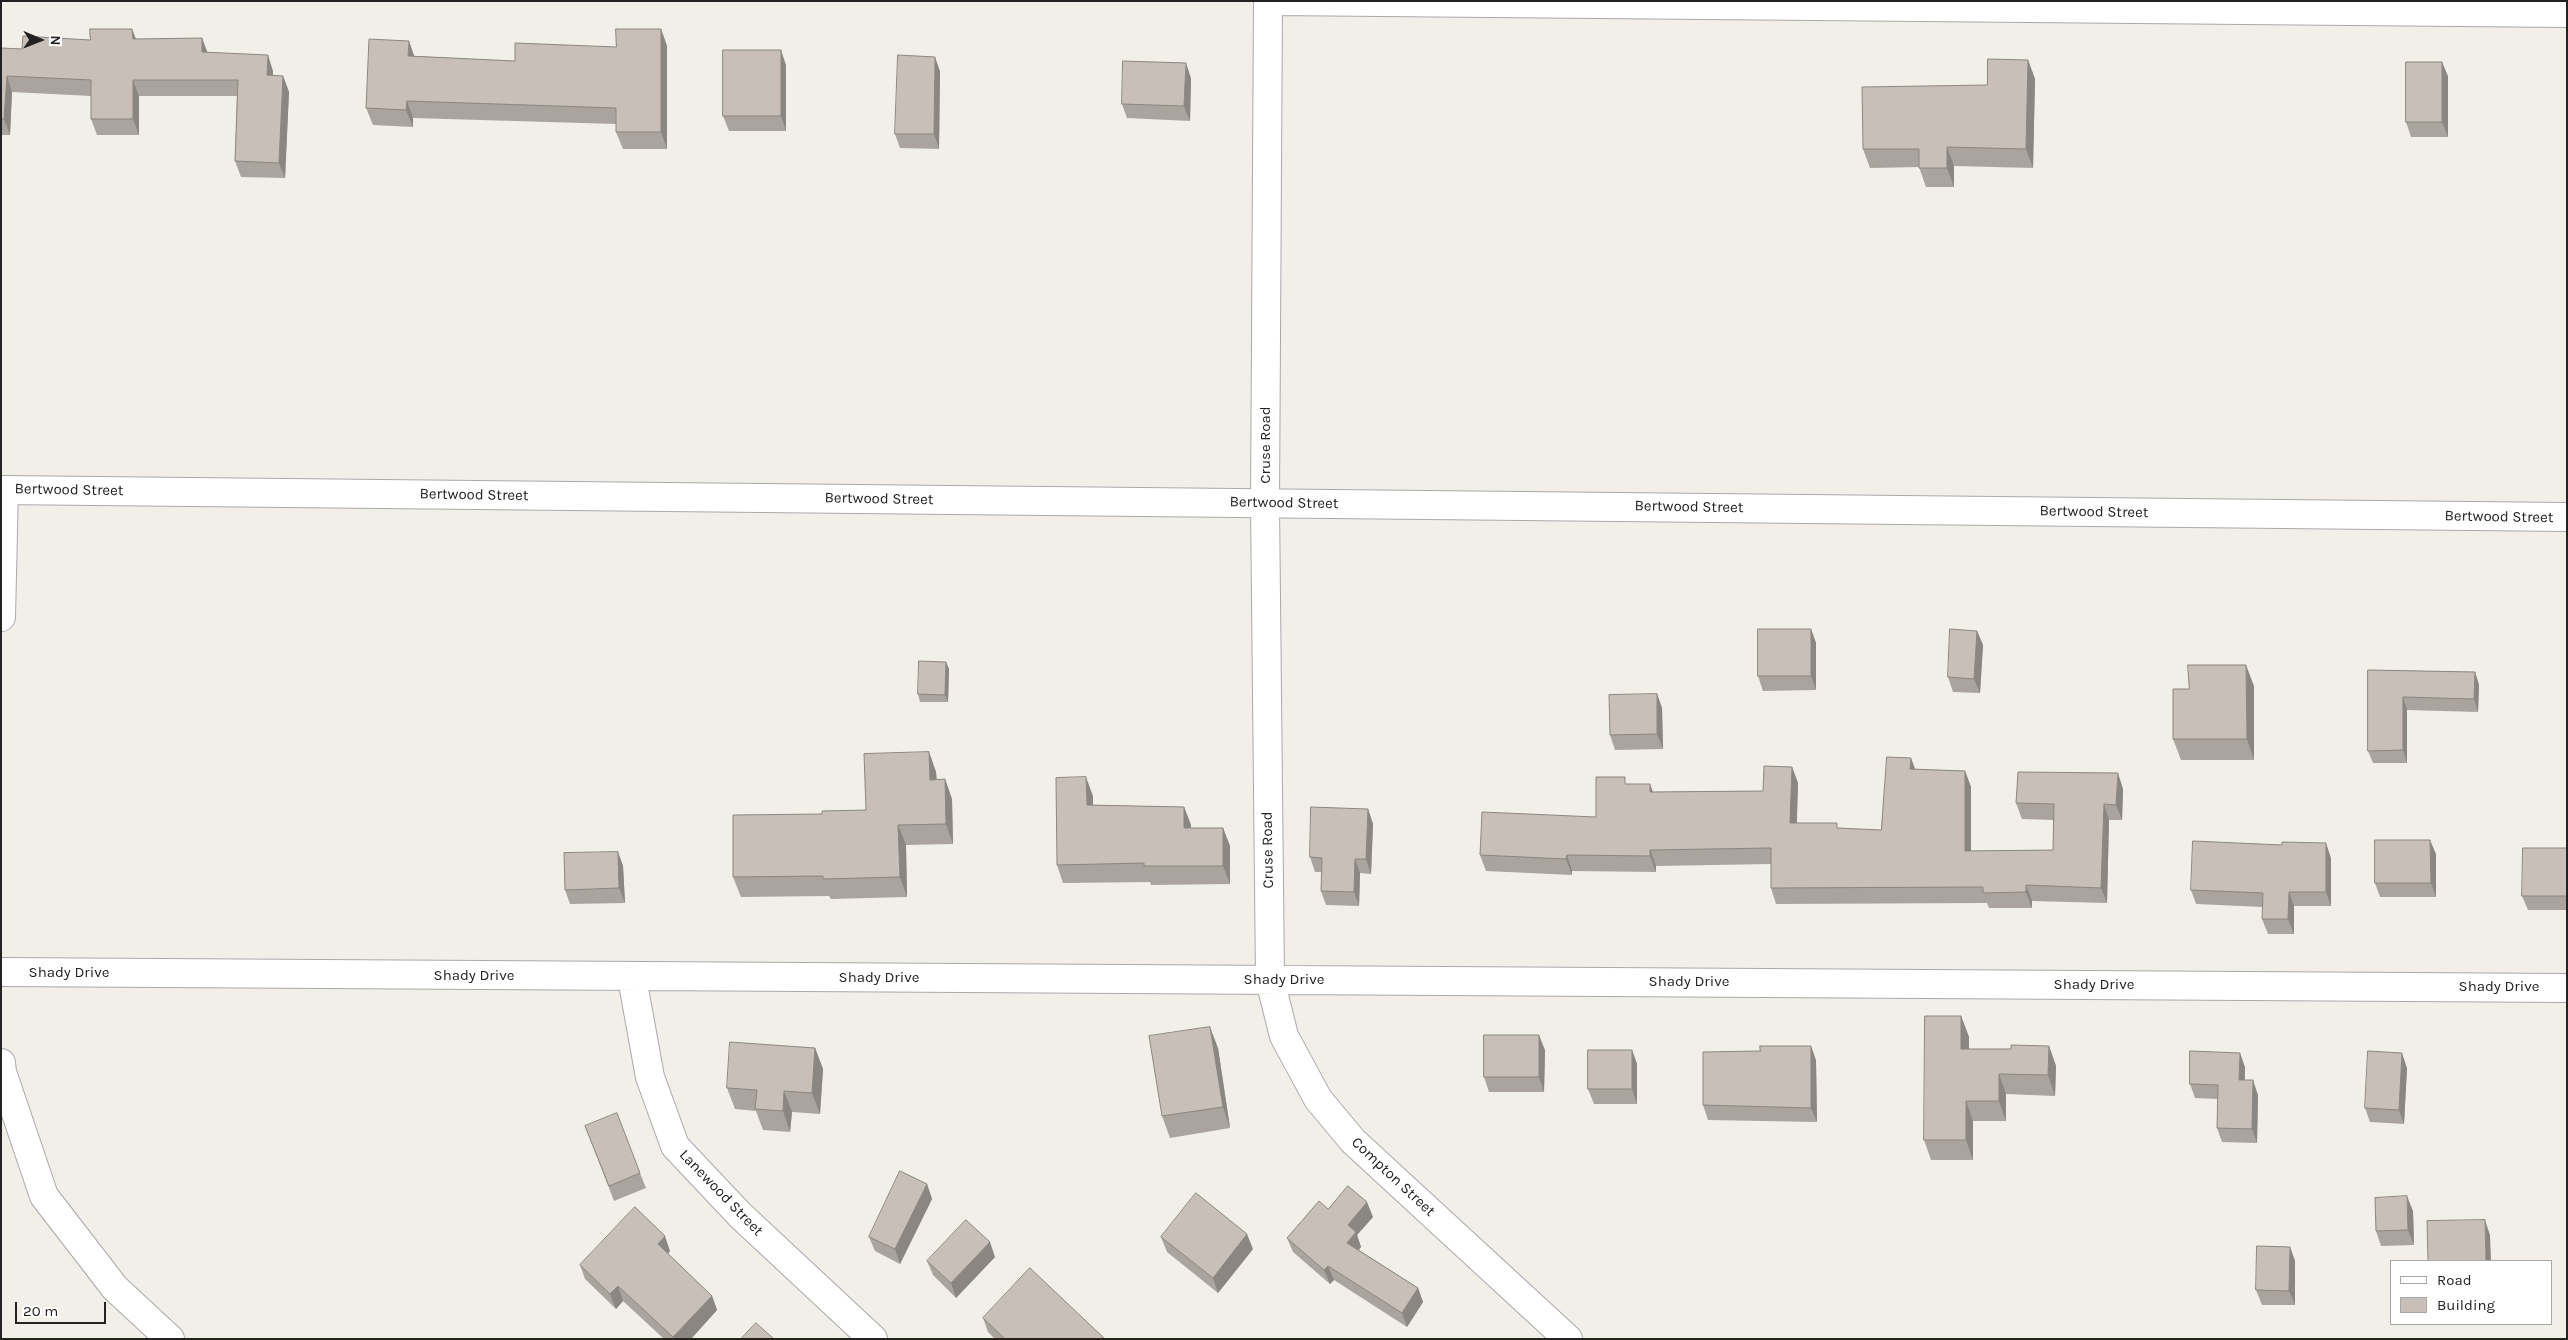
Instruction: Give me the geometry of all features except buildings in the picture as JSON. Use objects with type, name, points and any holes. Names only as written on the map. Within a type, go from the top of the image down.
[{"type":"street","name":"Cruse Road","points":[[1268,1],[1265,502],[1270,980]]},
{"type":"street","points":[[1275,1],[2567,13]]},
{"type":"street","name":"Bertwood Street","points":[[3,490],[2567,517]]},
{"type":"street","points":[[1,617],[3,490]]},
{"type":"street","name":"Shady Drive","points":[[1,972],[632,978],[2567,988]]},
{"type":"street","name":"Lanewood Street","points":[[632,978],[650,1077],[675,1146],[740,1215],[873,1339]]},
{"type":"street","name":"Compton Street","points":[[1270,980],[1284,1036],[1318,1099],[1353,1141],[1568,1339]]},
{"type":"street","points":[[1,1063],[2,1072],[44,1196],[115,1288],[170,1339]]}]
